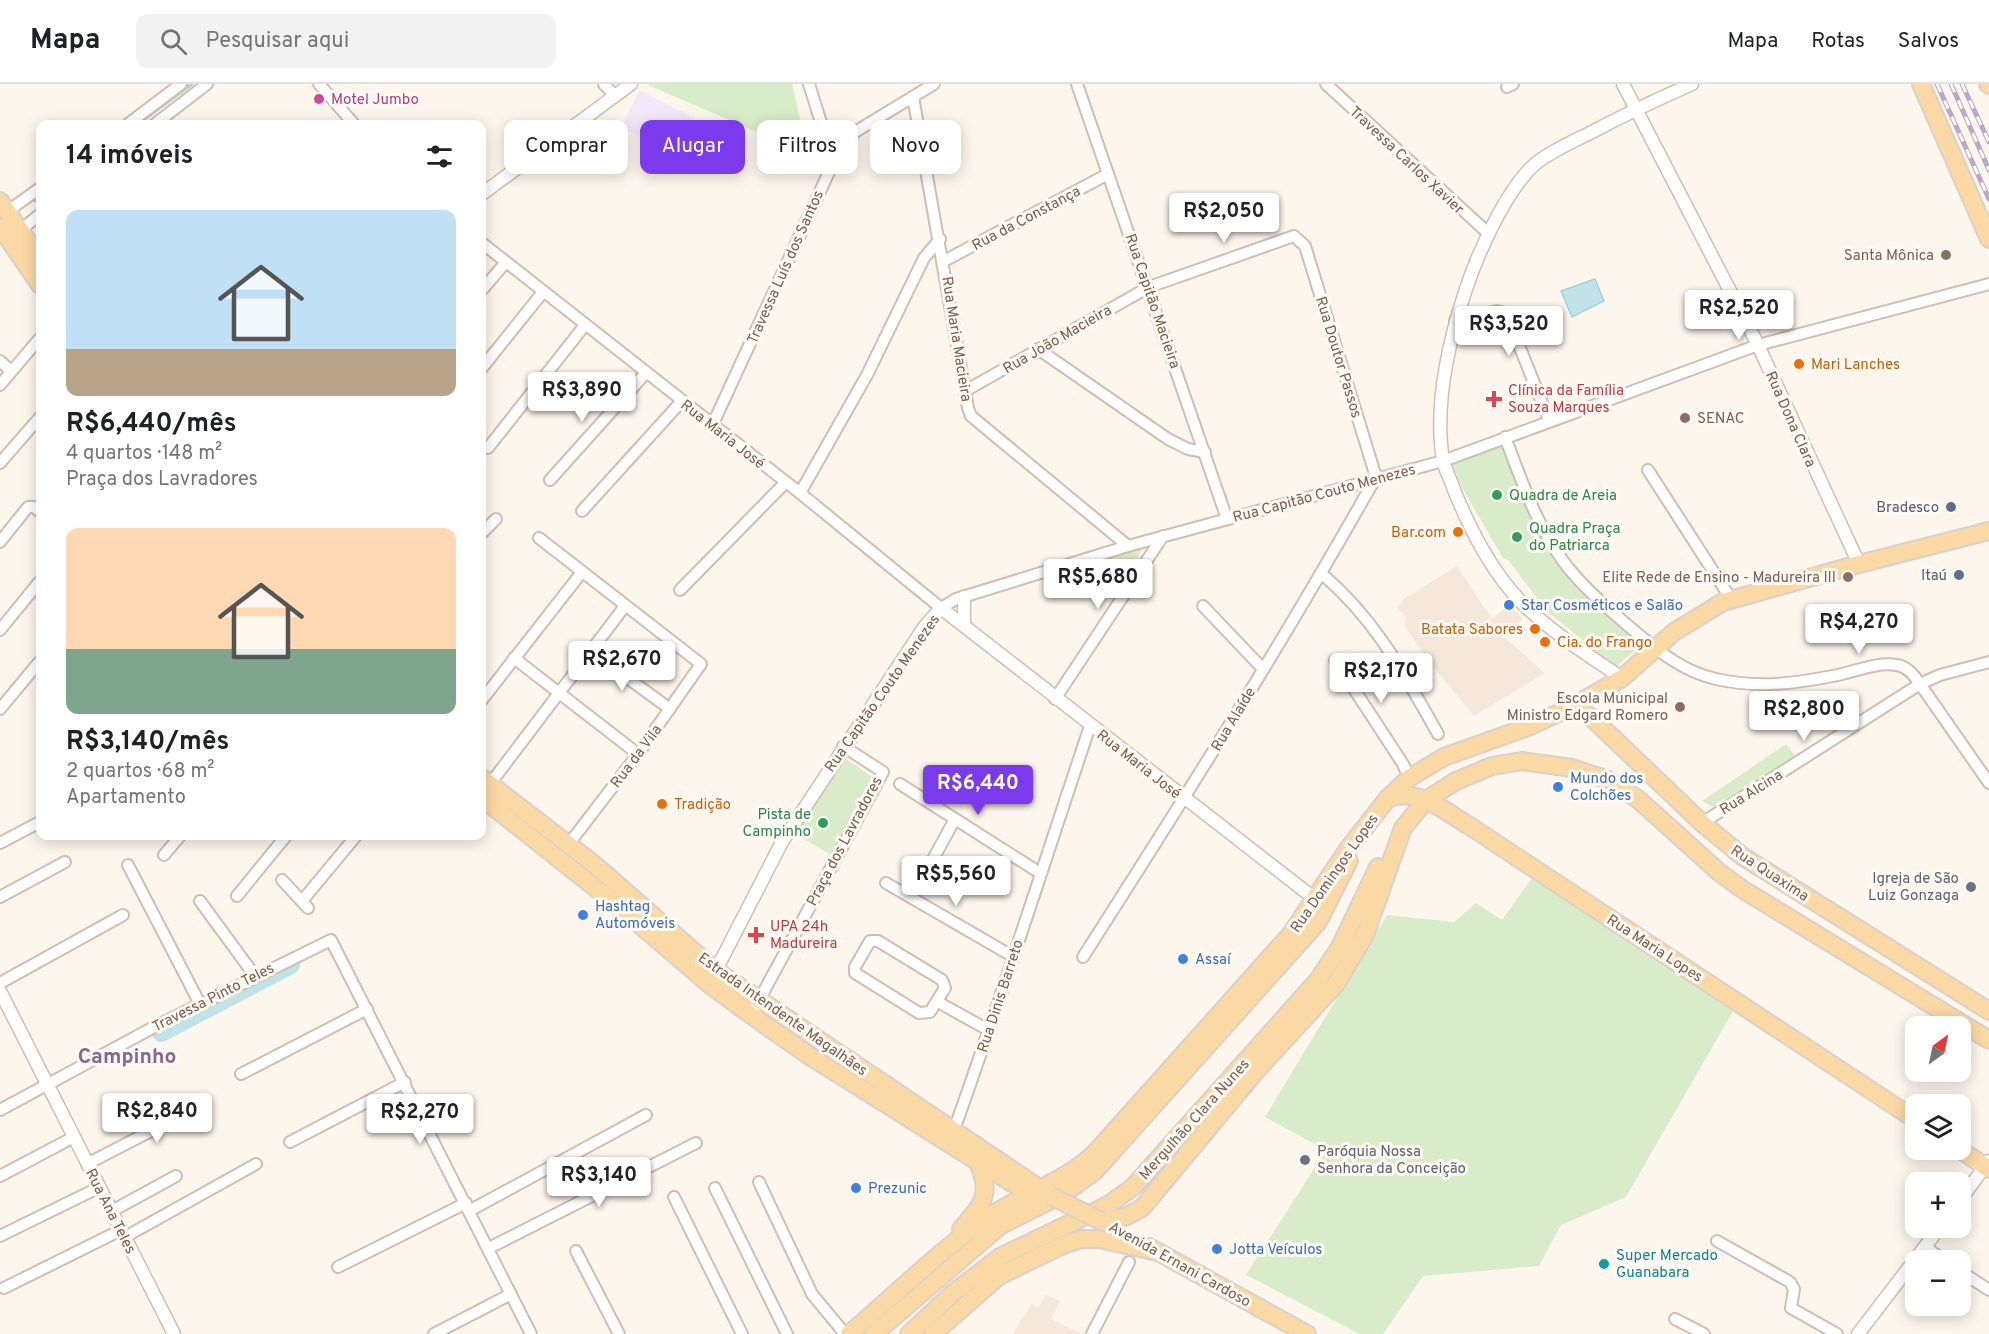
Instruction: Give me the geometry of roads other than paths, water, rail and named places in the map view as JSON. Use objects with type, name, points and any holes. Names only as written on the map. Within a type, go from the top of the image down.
[{"type":"main road","points":[[1921,84],[1989,239]]},
{"type":"main road","points":[[4,206],[36,253]]},
{"type":"main road","points":[[0,227],[36,279]]},
{"type":"main road","name":"Rua Domingos Lopes","points":[[941,1253],[995,1213],[1045,1193],[1095,1153],[1290,934],[1388,798],[1409,778],[1444,757],[1528,727],[1572,707],[1622,678],[1684,625],[1731,599],[1989,531]]},
{"type":"main road","name":"Rua Quaxima","points":[[1572,707],[1591,717],[1702,823],[1760,868],[1989,1011]]},
{"type":"main road","name":"Rua Domingos Lopes","points":[[1103,1222],[1127,1216],[1142,1208],[1265,1060],[1336,984],[1365,935],[1403,828],[1426,800],[1456,781],[1492,766],[1522,761],[1557,765]]},
{"type":"main road","name":"Rua Quaxima","points":[[1557,765],[1608,780],[1624,789],[1660,817],[1719,873],[1742,889],[1989,1040]]},
{"type":"main road","name":"Estrada Intendente Magalhães","points":[[486,788],[568,845],[712,977]]},
{"type":"main road","name":"Estrada Intendente Magalhães","points":[[486,789],[612,900],[712,977],[755,1008],[954,1130],[1045,1193]]},
{"type":"main road","name":"Rua Maria Lopes","points":[[1388,798],[1406,794],[1426,800],[1905,1113]]},
{"type":"main road","name":"Mergulhão Clara Nunes","points":[[909,1334],[953,1293],[1000,1257],[1108,1205],[1145,1174],[1318,980],[1346,938],[1384,853],[1403,828]]},
{"type":"main road","points":[[874,1334],[1001,1225],[1065,1193],[1095,1171],[1318,922],[1345,873],[1356,840]]},
{"type":"main road","name":"Estrada Intendente Magalhães","points":[[755,1008],[808,1055],[1023,1189],[1045,1193]]},
{"type":"main road","points":[[1971,1156],[1988,1166]]},
{"type":"main road","points":[[849,1334],[941,1253],[982,1202],[986,1187],[978,1162]]},
{"type":"main road","name":"Avenida Ernani Cardoso","points":[[1045,1193],[1103,1222],[1307,1334]]},
{"type":"main road","points":[[933,1334],[999,1276],[1063,1245],[1081,1239],[1099,1239],[1158,1252]]},
{"type":"street","points":[[133,120],[181,84]]},
{"type":"street","points":[[160,120],[207,84]]},
{"type":"street","points":[[604,84],[615,96]]},
{"type":"street","points":[[486,191],[631,84]]},
{"type":"street","points":[[808,84],[820,120]]},
{"type":"street","name":"Travessa Luís dos Santos","points":[[858,130],[934,84]]},
{"type":"street","name":"Rua Capitão Macieira","points":[[1077,84],[1149,287],[1227,519]]},
{"type":"street","name":"Travessa Carlos Xavier","points":[[1326,84],[1489,234]]},
{"type":"street","name":"Rua Dona Clara","points":[[1623,84],[1758,345],[1858,564]]},
{"type":"street","points":[[1622,678],[1566,641],[1514,595],[1475,537],[1443,461],[1443,388],[1455,321],[1468,280],[1489,234],[1519,183],[1535,164],[1562,147],[1637,108],[1692,84]]},
{"type":"street","points":[[323,85],[351,120]]},
{"type":"street","name":"Rua Maria Macieira","points":[[914,97],[968,408],[977,423],[1128,546]]},
{"type":"street","name":"Travessa Luís dos Santos","points":[[712,426],[827,174]]},
{"type":"street","name":"Rua da Constança","points":[[944,261],[1108,174]]},
{"type":"street","points":[[4,206],[36,190]]},
{"type":"street","points":[[21,230],[36,217]]},
{"type":"street","name":"Rua João Macieira","points":[[965,391],[1149,287],[1289,236],[1299,238]]},
{"type":"street","name":"Rua Doutor Passos","points":[[1299,238],[1305,246],[1376,477]]},
{"type":"street","points":[[800,493],[867,375],[924,258],[940,239]]},
{"type":"street","name":"Rua Maria José","points":[[486,246],[645,374],[800,493],[1055,699],[1315,899]]},
{"type":"street","points":[[486,285],[506,262]]},
{"type":"street","name":"Rua Capitão Couto Menezes","points":[[712,977],[782,842],[843,746],[925,626],[941,608],[964,597],[1128,546],[1376,477],[1443,461],[1548,420],[1758,345],[1989,284]]},
{"type":"street","points":[[486,363],[543,292]]},
{"type":"street","points":[[1455,321],[1497,311],[1506,313],[1548,420]]},
{"type":"street","points":[[488,448],[585,325]]},
{"type":"street","points":[[0,385],[36,343]]},
{"type":"street","points":[[1038,349],[1168,440],[1188,449],[1205,452]]},
{"type":"street","points":[[0,361],[11,371]]},
{"type":"street","points":[[550,480],[645,374]]},
{"type":"street","points":[[582,511],[681,402]]},
{"type":"street","points":[[0,463],[36,422]]},
{"type":"street","points":[[1505,437],[1526,494],[1563,561],[1598,598],[1656,649],[1692,672],[1742,684],[1778,685],[1884,665],[1896,665],[1911,672],[1989,783]]},
{"type":"street","points":[[1648,470],[1731,599]]},
{"type":"street","name":"Rua Alaíde","points":[[1083,957],[1184,799],[1322,574],[1376,477]]},
{"type":"street","points":[[680,590],[785,483]]},
{"type":"street","points":[[0,542],[28,507],[36,509]]},
{"type":"street","points":[[486,529],[496,519]]},
{"type":"street","points":[[1055,699],[1163,536]]},
{"type":"street","points":[[486,785],[561,693],[625,606],[538,538]]},
{"type":"street","points":[[1087,559],[1125,594]]},
{"type":"street","points":[[486,695],[582,572]]},
{"type":"street","points":[[1322,574],[1369,620],[1386,644],[1438,734]]},
{"type":"street","points":[[0,630],[36,586]]},
{"type":"street","points":[[963,626],[964,597]]},
{"type":"street","name":"Rua da Vila","points":[[568,845],[639,754],[701,666],[700,662],[625,606]]},
{"type":"street","points":[[1203,606],[1263,669]]},
{"type":"street","points":[[592,652],[670,709]]},
{"type":"street","points":[[514,658],[639,754]]},
{"type":"street","points":[[1335,660],[1403,764],[1409,778]]},
{"type":"street","name":"Rua Alcina","points":[[1702,823],[1920,684],[1940,675],[1989,662]]},
{"type":"street","points":[[0,709],[36,666]]},
{"type":"street","name":"Rua Dinis Barreto","points":[[954,1130],[990,1031],[1012,956],[1090,726]]},
{"type":"street","name":"Praça dos Lavradores","points":[[755,1008],[883,772],[843,746]]},
{"type":"street","name":"Praça dos Lavradores","points":[[900,784],[1040,873]]},
{"type":"street","points":[[932,861],[955,819]]},
{"type":"street","points":[[0,843],[36,824]]},
{"type":"street","points":[[164,855],[172,840]]},
{"type":"street","points":[[237,896],[283,840]]},
{"type":"street","points":[[282,880],[305,905],[353,840]]},
{"type":"street","points":[[0,897],[65,862]]},
{"type":"street","points":[[128,865],[200,1004]]},
{"type":"street","points":[[886,883],[1012,956]]},
{"type":"street","points":[[200,901],[255,976]]},
{"type":"street","points":[[0,983],[123,915]]},
{"type":"street","name":"Travessa Pinto Teles","points":[[0,1110],[200,1004],[329,940],[332,941],[367,1009]]},
{"type":"street","points":[[878,941],[938,976],[945,985],[938,1002],[930,1012],[924,1014],[855,974],[855,967],[869,942],[878,941]]},
{"type":"street","name":"Rua Ana Teles","points":[[0,991],[174,1334]]},
{"type":"street","points":[[938,1002],[990,1031]]},
{"type":"street","points":[[241,1074],[367,1009],[531,1334]]},
{"type":"street","points":[[290,1142],[405,1082]]},
{"type":"street","points":[[87,1164],[201,1105]]},
{"type":"street","points":[[338,1267],[467,1207],[646,1115]]},
{"type":"street","points":[[0,1176],[74,1137]]},
{"type":"street","points":[[489,1248],[696,1143]]},
{"type":"street","points":[[4,1288],[123,1233],[256,1164]]},
{"type":"street","points":[[1971,1187],[1988,1166]]},
{"type":"street","points":[[112,1211],[176,1176]]},
{"type":"street","points":[[759,1182],[812,1294],[845,1334]]},
{"type":"street","points":[[0,1236],[100,1187]]},
{"type":"street","points":[[715,1188],[787,1334]]},
{"type":"street","points":[[674,1197],[742,1334]]},
{"type":"street","points":[[1860,1333],[1932,1238]]},
{"type":"street","points":[[1717,1241],[1790,1282],[1794,1289],[1791,1308],[1836,1334]]},
{"type":"street","points":[[1925,1247],[1929,1250]]},
{"type":"street","points":[[576,1251],[619,1334]]},
{"type":"street","points":[[1092,1334],[1129,1262]]},
{"type":"street","points":[[1971,1278],[1989,1290]]},
{"type":"street","points":[[434,1334],[511,1294]]},
{"type":"street","points":[[1675,1319],[1704,1334]]},
{"type":"water","points":[[1595,279],[1604,301],[1572,317],[1561,291]]},
{"type":"waterway","points":[[143,120],[192,84]]},
{"type":"waterway","points":[[157,1026],[161,1033],[291,965]]},
{"type":"railway","points":[[1937,84],[1989,199]]},
{"type":"railway","points":[[1951,84],[1989,170]]},
{"type":"railway","points":[[1962,84],[1989,142]]},
{"type":"place","name":"Motel Jumbo","points":[[319,99]]},
{"type":"place","name":"Santa Mônica","points":[[1946,255]]},
{"type":"place","name":"Mari Lanches","points":[[1799,364]]},
{"type":"place","name":"Clínica da Família Souza Marques","points":[[1494,399]]},
{"type":"place","name":"SENAC","points":[[1685,418]]},
{"type":"place","name":"Quadra de Areia","points":[[1497,495]]},
{"type":"place","name":"Bradesco","points":[[1951,507]]},
{"type":"place","name":"Bar.com","points":[[1458,532]]},
{"type":"place","name":"Quadra Praça do Patriarca","points":[[1517,537]]},
{"type":"place","name":"Itaú","points":[[1959,575]]},
{"type":"place","name":"Elite Rede de Ensino - Madureira III","points":[[1848,577]]},
{"type":"place","name":"Star Cosméticos e Salão","points":[[1509,605]]},
{"type":"place","name":"Batata Sabores","points":[[1535,629]]},
{"type":"place","name":"Cia. do Frango","points":[[1545,642]]},
{"type":"place","name":"Escola Municipal Ministro Edgard Romero","points":[[1680,707]]},
{"type":"place","name":"Mundo dos Colchões","points":[[1558,787]]},
{"type":"place","name":"Tradição","points":[[662,804]]},
{"type":"place","name":"Pista de Campinho","points":[[823,823]]},
{"type":"place","name":"Igreja de São Luiz Gonzaga","points":[[1971,887]]},
{"type":"place","name":"Hashtag Automóveis","points":[[583,915]]},
{"type":"place","name":"UPA 24h Madureira","points":[[756,935]]},
{"type":"place","name":"Assaí","points":[[1183,959]]},
{"type":"place","name":"Paróquia Nossa Senhora da Conceição","points":[[1305,1160]]},
{"type":"place","name":"Prezunic","points":[[856,1188]]},
{"type":"place","name":"Jotta Veículos","points":[[1217,1249]]},
{"type":"place","name":"Super Mercado Guanabara","points":[[1604,1264]]},
{"type":"district","name":"Campinho","points":[[127,1056]]}]
